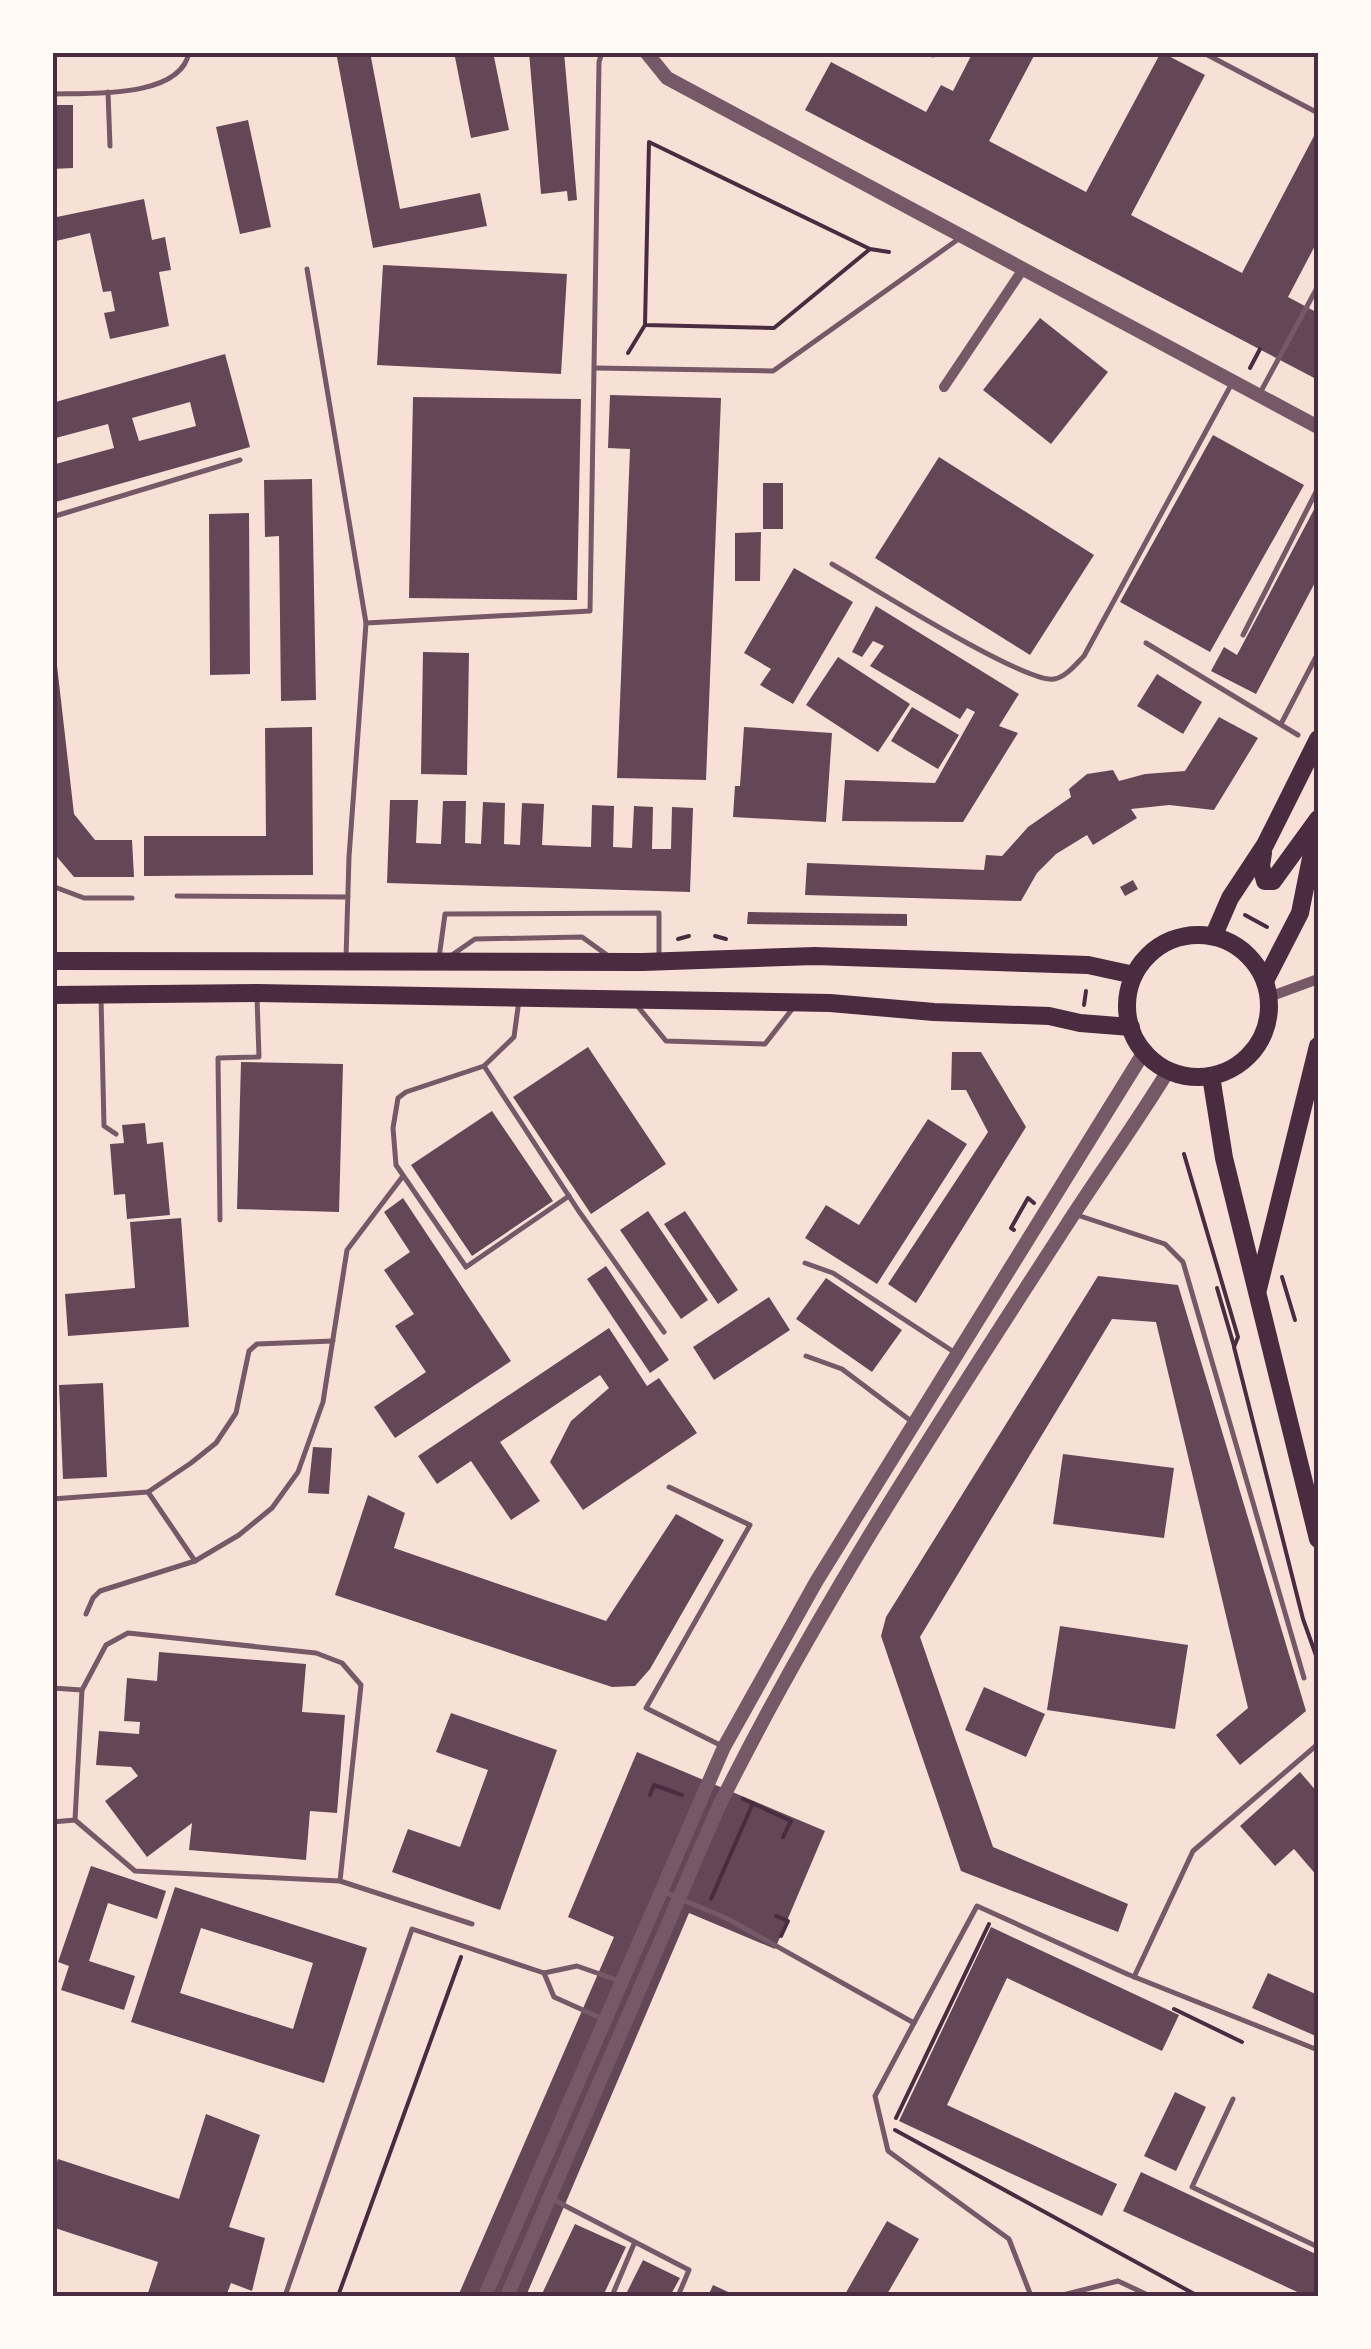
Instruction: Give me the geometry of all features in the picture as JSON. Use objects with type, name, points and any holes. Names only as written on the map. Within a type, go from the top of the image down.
[{"type":"main road","points":[[1214,936],[1230,898],[1265,845],[1318,740]]},
{"type":"main road","points":[[1265,845],[1260,866],[1264,880],[1273,881],[1318,821]]},
{"type":"main road","points":[[1267,989],[1300,913],[1318,821]]},
{"type":"main road","points":[[1189,935],[1214,936],[1255,962],[1267,989],[1270,1008],[1265,1032],[1252,1053],[1232,1069],[1211,1076],[1188,1077],[1168,1071],[1144,1052],[1130,1027],[1127,996],[1134,974],[1147,956],[1165,942],[1189,935]]},
{"type":"main road","points":[[52,961],[618,962],[814,956],[1088,965],[1134,974]]},
{"type":"main road","points":[[52,995],[630,997],[1048,1016],[1130,1027]]},
{"type":"main road","points":[[1257,1294],[1318,1046]]},
{"type":"main road","points":[[1211,1076],[1224,1158],[1318,1539]]},
{"type":"street","points":[[646,52],[667,78],[1318,427]]},
{"type":"street","points":[[944,387],[1023,270]]},
{"type":"street","points":[[1267,989],[1318,979]]},
{"type":"street","points":[[484,2296],[724,1747],[816,1582],[1144,1052]]},
{"type":"street","points":[[506,2296],[718,1808],[793,1662],[930,1437],[1168,1071]]},
{"type":"lane","points":[[52,94],[148,87],[175,75],[187,62],[188,52]]},
{"type":"lane","points":[[366,624],[590,611],[602,52]]},
{"type":"lane","points":[[925,52],[937,52]]},
{"type":"lane","points":[[1202,52],[1318,114]]},
{"type":"lane","points":[[108,92],[110,146]]},
{"type":"lane","points":[[595,368],[773,372],[962,237]]},
{"type":"lane","points":[[307,269],[366,624],[346,961]]},
{"type":"lane","points":[[1258,396],[1318,286]]},
{"type":"lane","points":[[832,564],[984,652],[1037,678],[1053,680],[1084,656],[1232,382]]},
{"type":"lane","points":[[52,516],[240,460]]},
{"type":"lane","points":[[1243,635],[1318,488]]},
{"type":"lane","points":[[1146,643],[1298,734]]},
{"type":"lane","points":[[1281,724],[1318,653]]},
{"type":"lane","points":[[52,886],[84,898],[132,898]]},
{"type":"lane","points":[[177,896],[348,898]]},
{"type":"lane","points":[[440,961],[445,914],[660,913],[659,961]]},
{"type":"lane","points":[[220,1220],[218,1058],[259,1057],[257,993]]},
{"type":"lane","points":[[101,994],[104,1126],[116,1134]]},
{"type":"lane","points":[[519,997],[514,1037],[484,1066],[398,1098],[394,1128],[396,1165],[466,1267],[569,1196]]},
{"type":"lane","points":[[630,997],[666,1041],[686,1042],[765,1044],[796,1003]]},
{"type":"lane","points":[[484,1066],[664,1332]]},
{"type":"lane","points":[[86,1614],[92,1598],[100,1591],[195,1561],[250,1526],[272,1508],[290,1484],[323,1402],[350,1242],[404,1176]]},
{"type":"lane","points":[[1074,1214],[1165,1244],[1183,1262],[1304,1678]]},
{"type":"lane","points":[[805,1263],[832,1273],[957,1353]]},
{"type":"lane","points":[[52,1499],[148,1492],[216,1444],[236,1414],[249,1351],[257,1344],[333,1341]]},
{"type":"lane","points":[[806,1356],[842,1369],[913,1423]]},
{"type":"lane","points":[[670,1487],[750,1525],[646,1708],[724,1747]]},
{"type":"lane","points":[[148,1492],[195,1561]]},
{"type":"lane","points":[[76,1820],[82,1690],[106,1645],[128,1632],[316,1653],[342,1663],[361,1685],[340,1881]]},
{"type":"lane","points":[[52,1688],[82,1690]]},
{"type":"lane","points":[[1134,1977],[1192,1851],[1318,1744]]},
{"type":"lane","points":[[52,1822],[76,1820],[136,1871],[340,1881],[472,1924]]},
{"type":"lane","points":[[661,1891],[728,1919],[914,2023]]},
{"type":"lane","points":[[1031,2296],[1009,2239],[888,2151],[874,2096],[977,1906],[1134,1977],[1318,2050]]},
{"type":"lane","points":[[286,2296],[412,1929],[544,1974],[578,1966],[622,1982]]},
{"type":"lane","points":[[544,1974],[554,1997],[605,2020]]},
{"type":"lane","points":[[1233,2099],[1192,2187],[1318,2247]]},
{"type":"lane","points":[[549,2197],[688,2270],[678,2296]]},
{"type":"lane","points":[[612,2296],[634,2244]]},
{"type":"lane","points":[[1060,2296],[1118,2281],[1150,2296]]},
{"type":"path","points":[[628,353],[645,326],[649,142],[870,250],[890,252]]},
{"type":"path","points":[[645,326],[774,328],[870,250]]},
{"type":"path","points":[[1250,368],[1260,349]]},
{"type":"path","points":[[1242,913],[1267,927]]},
{"type":"path","points":[[678,939],[689,936]]},
{"type":"path","points":[[714,936],[724,936]]},
{"type":"path","points":[[1084,1005],[1086,991]]},
{"type":"path","points":[[1184,1154],[1238,1337],[1234,1346]]},
{"type":"path","points":[[1011,1228],[1028,1198]]},
{"type":"path","points":[[1280,1269],[1295,1320]]},
{"type":"path","points":[[1217,1288],[1303,1619],[1318,1661]]},
{"type":"path","points":[[650,1795],[654,1785],[700,1802]]},
{"type":"path","points":[[708,1907],[750,1802],[790,1821],[783,1837]]},
{"type":"path","points":[[776,1916],[788,1921],[780,1938]]},
{"type":"path","points":[[991,1919],[891,2128],[1198,2296]]},
{"type":"path","points":[[338,2296],[465,1946]]},
{"type":"path","points":[[1174,2009],[1242,2042]]},
{"type":"building","points":[[336,52],[370,52],[400,209],[480,193],[487,226],[373,248]]},
{"type":"building","points":[[454,52],[493,52],[509,130],[471,138]]},
{"type":"building","points":[[529,52],[564,52],[577,200],[568,201],[567,191],[541,194]]},
{"type":"building","points":[[973,52],[1036,52],[989,141],[1086,192],[1161,52],[1205,75],[1131,215],[1242,273],[1314,136],[1318,138],[1318,240],[1288,297],[1318,313],[1318,380],[805,110],[831,62],[926,112],[941,85],[953,91]]},
{"type":"building","points":[[52,105],[73,105],[73,168],[52,169]]},
{"type":"building","points":[[248,120],[271,227],[240,234],[216,127]]},
{"type":"building","points":[[144,199],[152,240],[165,237],[171,270],[159,272],[169,326],[110,339],[104,313],[115,311],[111,291],[103,292],[90,233],[52,242],[52,218]]},
{"type":"building","points":[[383,265],[567,274],[561,374],[377,365]]},
{"type":"building","points":[[1040,318],[1108,372],[1051,444],[983,390]]},
{"type":"building","points":[[225,354],[250,447],[52,503],[52,465],[114,448],[108,424],[52,439],[52,403]],"holes":[[[190,402],[196,426],[139,441],[132,418]]]},
{"type":"building","points":[[610,395],[721,398],[706,780],[617,778],[630,449],[608,448]]},
{"type":"building","points":[[413,397],[581,399],[577,600],[409,598]]},
{"type":"building","points":[[1213,435],[1304,485],[1210,652],[1120,602]]},
{"type":"building","points":[[939,457],[1094,555],[1030,655],[875,558]]},
{"type":"building","points":[[312,479],[316,700],[281,701],[279,536],[265,537],[264,480]]},
{"type":"building","points":[[763,483],[783,483],[783,529],[763,529]]},
{"type":"building","points":[[1318,502],[1318,577],[1256,694],[1211,671],[1224,647],[1237,655]]},
{"type":"building","points":[[249,513],[250,674],[210,675],[209,514]]},
{"type":"building","points":[[761,532],[760,581],[735,581],[735,533]]},
{"type":"building","points":[[794,568],[853,602],[793,704],[760,685],[771,669],[744,653]]},
{"type":"building","points":[[876,606],[1019,694],[999,726],[1018,733],[963,822],[842,821],[845,780],[935,783],[975,712],[967,708],[960,719],[870,666],[884,646],[873,641],[862,657],[852,652]]},
{"type":"building","points":[[52,648],[74,814],[95,840],[132,840],[134,877],[74,877],[52,851]]},
{"type":"building","points":[[423,652],[469,653],[467,775],[421,774]]},
{"type":"building","points":[[838,657],[910,704],[878,752],[806,705]]},
{"type":"building","points":[[1157,674],[1202,702],[1183,734],[1137,706]]},
{"type":"building","points":[[912,707],[959,735],[938,769],[891,741]]},
{"type":"building","points":[[1219,717],[1258,738],[1214,810],[1169,805],[1131,809],[1137,818],[1093,845],[1087,835],[1056,854],[1037,873],[1021,901],[805,895],[807,863],[984,870],[986,855],[1002,856],[1028,827],[1071,797],[1069,789],[1087,774],[1113,770],[1119,781],[1145,774],[1185,771]]},
{"type":"building","points":[[312,727],[313,875],[144,876],[144,836],[266,836],[265,728]]},
{"type":"building","points":[[744,727],[832,733],[826,822],[733,817],[735,786],[740,786]]},
{"type":"building","points":[[390,800],[418,800],[416,843],[441,844],[443,801],[466,801],[465,843],[481,844],[483,802],[505,803],[504,844],[520,845],[522,803],[544,804],[542,845],[591,847],[592,805],[614,806],[613,847],[632,848],[634,806],[653,807],[652,849],[671,849],[672,807],[693,808],[690,892],[387,883]]},
{"type":"building","points":[[1133,880],[1138,889],[1125,896],[1120,887]]},
{"type":"building","points":[[748,912],[907,914],[907,926],[747,924]]},
{"type":"building","points":[[588,1047],[666,1164],[591,1214],[513,1097]]},
{"type":"building","points":[[952,1052],[981,1052],[1026,1127],[916,1303],[888,1284],[988,1132],[966,1090],[951,1090]]},
{"type":"building","points":[[241,1062],[343,1064],[339,1212],[237,1209]]},
{"type":"building","points":[[492,1111],[553,1201],[472,1256],[411,1165]]},
{"type":"building","points":[[928,1119],[967,1144],[877,1284],[805,1238],[826,1205],[859,1225]]},
{"type":"building","points":[[145,1123],[147,1144],[163,1142],[170,1215],[127,1219],[125,1194],[114,1195],[110,1144],[124,1143],[122,1125]]},
{"type":"building","points":[[403,1198],[511,1361],[395,1438],[374,1407],[426,1372],[395,1326],[414,1314],[384,1270],[410,1252],[384,1212]]},
{"type":"building","points":[[648,1211],[708,1300],[681,1319],[620,1230]]},
{"type":"building","points":[[685,1211],[738,1290],[718,1304],[664,1224]]},
{"type":"building","points":[[181,1218],[189,1327],[68,1336],[65,1294],[135,1288],[130,1222]]},
{"type":"building","points":[[606,1266],[669,1360],[650,1373],[587,1279]]},
{"type":"building","points":[[1098,1276],[1178,1285],[1306,1711],[1240,1765],[1216,1735],[1248,1708],[1156,1322],[1112,1319],[920,1637],[993,1847],[1128,1904],[1118,1932],[961,1871],[881,1636],[886,1617]]},
{"type":"building","points":[[826,1278],[902,1330],[872,1372],[796,1319]]},
{"type":"building","points":[[769,1297],[790,1330],[714,1380],[693,1347]]},
{"type":"building","points":[[609,1328],[647,1386],[659,1378],[697,1433],[583,1510],[550,1462],[571,1421],[609,1388],[600,1375],[500,1442],[540,1501],[511,1520],[471,1461],[437,1484],[418,1456]]},
{"type":"building","points":[[103,1383],[107,1477],[63,1479],[59,1385]]},
{"type":"building","points":[[313,1447],[332,1448],[329,1494],[308,1493]]},
{"type":"building","points":[[1063,1454],[1174,1468],[1164,1538],[1053,1524]]},
{"type":"building","points":[[368,1495],[405,1513],[394,1548],[606,1621],[676,1514],[724,1540],[650,1669],[635,1686],[612,1687],[335,1595]]},
{"type":"building","points":[[1060,1626],[1188,1645],[1175,1729],[1047,1710]]},
{"type":"building","points":[[159,1652],[306,1664],[302,1712],[345,1715],[337,1813],[310,1811],[306,1860],[189,1850],[192,1823],[147,1857],[105,1801],[138,1776],[131,1767],[96,1765],[99,1731],[139,1734],[140,1722],[124,1721],[127,1678],[157,1681]]},
{"type":"building","points":[[984,1687],[1045,1714],[1026,1757],[965,1730]]},
{"type":"building","points":[[451,1713],[557,1750],[500,1910],[392,1872],[408,1829],[460,1847],[488,1770],[436,1752]]},
{"type":"building","points":[[637,1752],[825,1831],[775,1949],[689,1913],[526,2296],[458,2296],[614,1937],[568,1917]]},
{"type":"building","points":[[1300,1772],[1318,1793],[1318,1877],[1294,1849],[1275,1866],[1240,1826]]},
{"type":"building","points":[[91,1866],[166,1891],[157,1919],[108,1903],[89,1961],[135,1976],[124,2010],[61,1990],[69,1966],[58,1962]]},
{"type":"building","points":[[175,1887],[367,1948],[324,2083],[131,2022]],"holes":[[[201,1928],[313,1963],[293,2029],[180,1993]]]},
{"type":"building","points":[[991,1927],[1179,2015],[1162,2051],[1007,1978],[947,2105],[1117,2184],[1102,2216],[899,2121]]},
{"type":"building","points":[[1268,1973],[1318,1995],[1318,2037],[1252,2008]]},
{"type":"building","points":[[1175,2092],[1206,2107],[1176,2171],[1144,2156]]},
{"type":"building","points":[[206,2114],[260,2135],[229,2227],[265,2238],[252,2291],[231,2283],[226,2296],[147,2296],[158,2262],[52,2227],[52,2176],[58,2159],[179,2199]]},
{"type":"building","points":[[1141,2172],[1318,2255],[1318,2296],[1306,2296],[1123,2211]]},
{"type":"building","points":[[887,2221],[919,2239],[886,2296],[844,2296]]},
{"type":"building","points":[[575,2224],[626,2247],[603,2296],[541,2296]]},
{"type":"building","points":[[643,2260],[680,2278],[670,2296],[625,2296]]},
{"type":"building","points":[[713,2285],[737,2296],[708,2296]]}]
